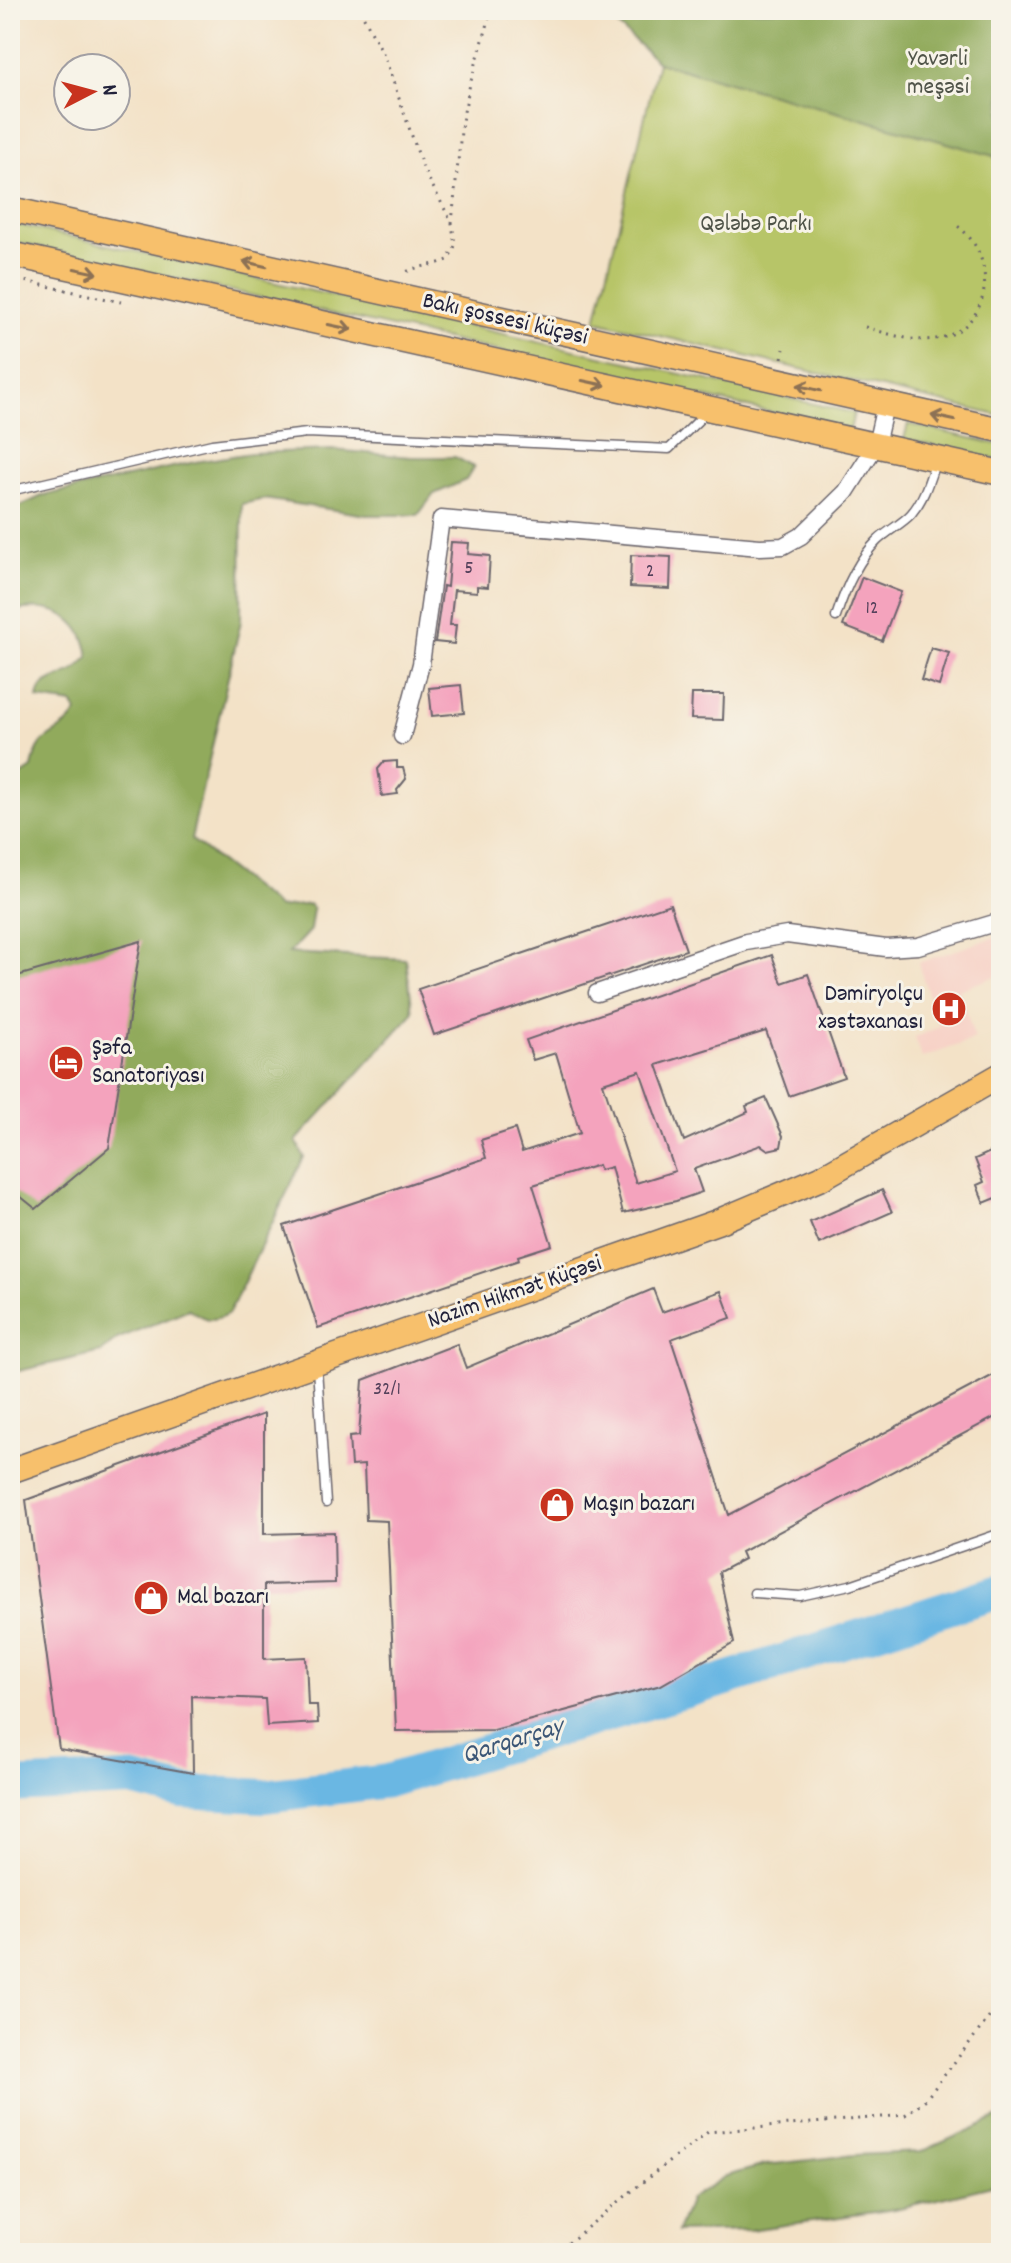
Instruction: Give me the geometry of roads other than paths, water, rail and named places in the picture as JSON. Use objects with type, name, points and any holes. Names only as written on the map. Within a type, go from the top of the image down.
[{"type":"main road","name":"Bakı şossesi küçəsi","points":[[10,209],[1001,430]]},
{"type":"main road","name":"Bakı şossesi küçəsi","points":[[10,254],[1001,473]]},
{"type":"main road","name":"Nazim Hikmət Küçəsi","points":[[10,1471],[717,1222],[821,1178],[1001,1075]]},
{"type":"street","points":[[402,736],[421,664],[441,519],[760,547],[783,546],[801,536],[828,513],[846,492],[876,445],[885,405]]},
{"type":"street","points":[[597,993],[746,942],[787,935],[886,948],[918,946],[1001,921]]},
{"type":"lane","points":[[10,491],[212,444],[307,433],[669,449],[710,409]]},
{"type":"lane","points":[[836,617],[866,554],[877,541],[910,515],[925,493],[936,459]]},
{"type":"lane","points":[[317,1363],[326,1503]]},
{"type":"lane","points":[[754,1593],[800,1596],[850,1585],[1001,1533]]},
{"type":"waterway","name":"Qarqarçay","points":[[10,1786],[130,1780],[182,1792],[264,1796],[387,1781],[723,1680],[1001,1591]]},
{"type":"place","name":"Dəmiryolçu xəstəxanası","points":[[949,1009]]},
{"type":"place","name":"Şəfa Sanatoriyası","points":[[66,1063]]},
{"type":"place","name":"Maşın bazarı","points":[[557,1505]]},
{"type":"place","name":"Mal bazarı","points":[[151,1598]]},
{"type":"park label","name":"Yavərli meşəsi","points":[[938,74]]},
{"type":"park label","name":"Qələbə Parkı","points":[[756,225]]}]
